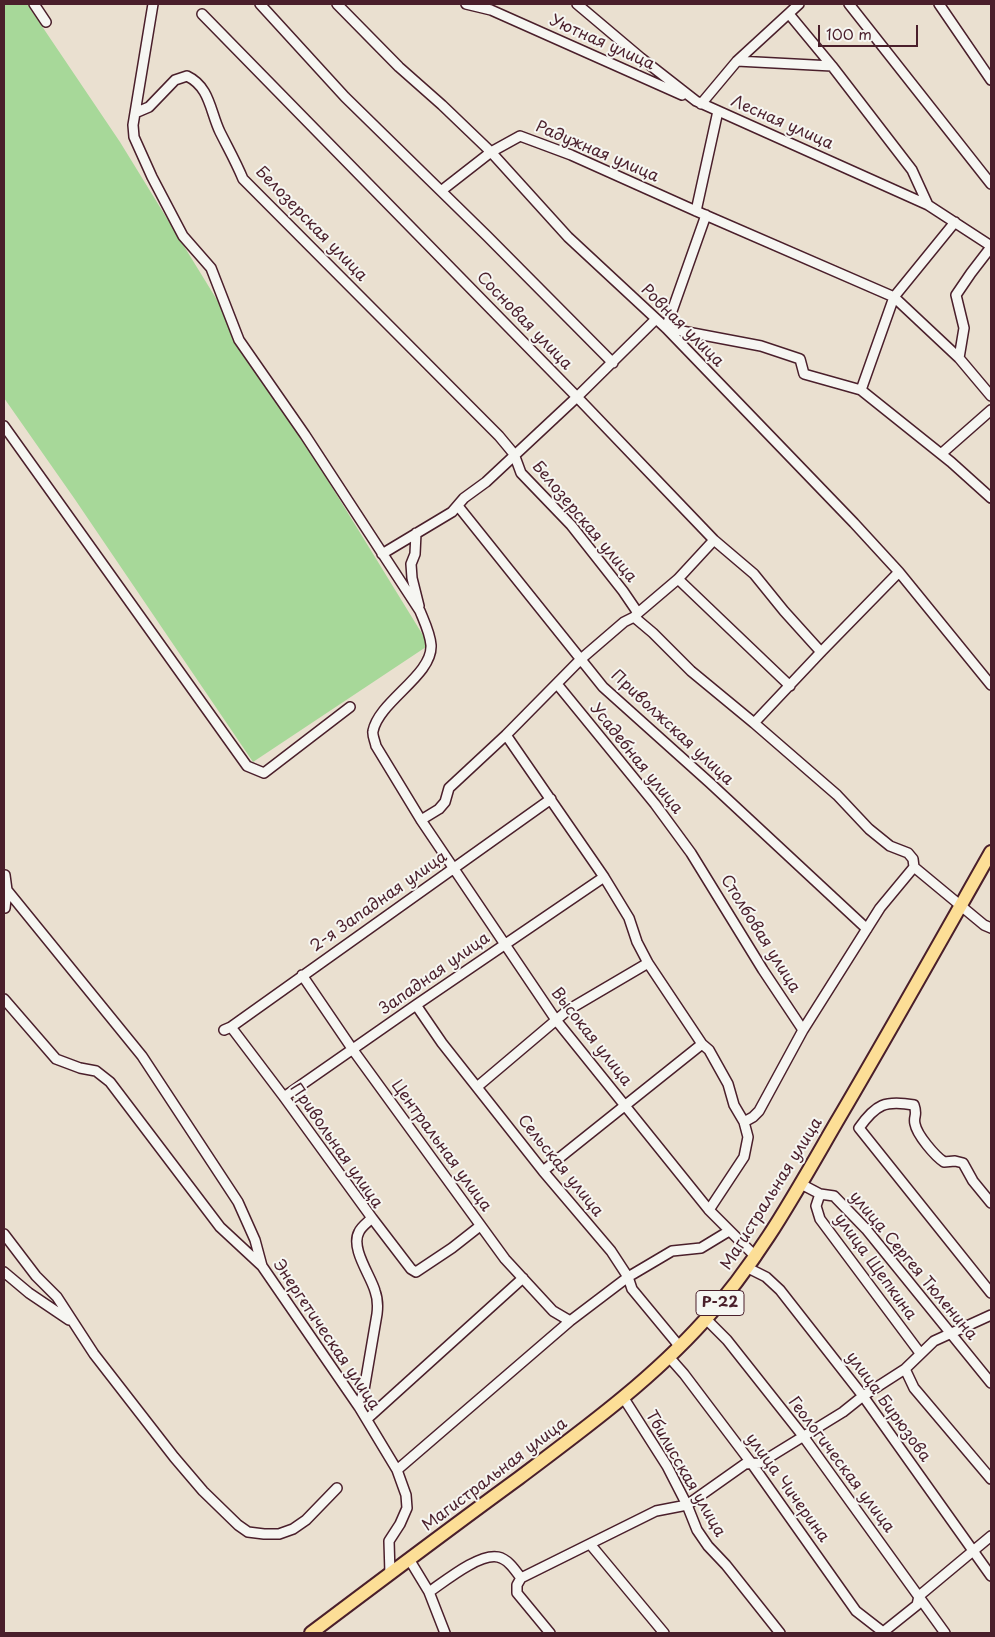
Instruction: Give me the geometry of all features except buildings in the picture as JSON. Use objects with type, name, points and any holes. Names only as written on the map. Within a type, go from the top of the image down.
[{"type":"highway","name":"Магистральная улица","points":[[311,1633],[576,1435],[669,1357],[706,1319],[756,1257],[801,1184],[991,852]]},
{"type":"street","points":[[34,4],[46,22]]},
{"type":"street","points":[[153,4],[133,125],[134,137],[183,236],[211,268],[239,340],[305,436],[420,611]]},
{"type":"street","points":[[260,4],[345,97],[442,191],[613,363]]},
{"type":"street","name":"Ровная улица","points":[[336,4],[399,67],[491,152],[568,237],[666,328],[854,523],[899,572],[991,685]]},
{"type":"street","name":"Уютная улица","points":[[466,4],[491,10],[699,102]]},
{"type":"street","name":"Лесная улица","points":[[577,4],[641,58],[699,102],[928,205],[991,246]]},
{"type":"street","points":[[699,102],[737,61],[799,4]]},
{"type":"street","points":[[849,4],[991,184]]},
{"type":"street","points":[[939,4],[991,80]]},
{"type":"street","name":"Сосновая улица","points":[[202,14],[577,397],[714,540],[754,574],[820,652]]},
{"type":"street","points":[[788,14],[832,66],[912,170],[928,205]]},
{"type":"street","points":[[737,61],[832,66]]},
{"type":"street","name":"Белозерская улица","points":[[135,113],[149,107],[175,80],[187,76],[197,81],[208,98],[220,132],[236,161],[243,179],[499,436],[514,454],[521,473],[571,525],[623,591],[636,615],[691,671],[837,795],[870,829],[890,846],[908,853],[913,859],[914,867],[960,906],[984,925],[991,928]]},
{"type":"street","points":[[718,111],[696,211],[894,298],[959,358],[991,396]]},
{"type":"street","name":"Радужная улица","points":[[442,191],[491,152],[520,136],[571,154],[696,211]]},
{"type":"street","points":[[706,216],[666,328],[761,346],[800,359],[804,374],[861,390],[941,454],[991,498]]},
{"type":"street","points":[[861,390],[894,298],[954,222]]},
{"type":"street","points":[[959,358],[964,328],[956,295],[991,246]]},
{"type":"street","points":[[382,554],[452,512],[464,498],[486,482],[613,363],[656,319]]},
{"type":"street","points":[[941,454],[991,410]]},
{"type":"street","points":[[4,426],[247,766],[264,773],[350,707]]},
{"type":"street","name":"Приволжская улица","points":[[458,506],[603,687],[710,783],[867,929]]},
{"type":"street","points":[[416,533],[415,554],[411,564],[412,578],[420,611]]},
{"type":"street","points":[[421,820],[439,809],[445,802],[449,788],[581,659],[678,579],[714,540]]},
{"type":"street","points":[[754,723],[820,652],[899,572]]},
{"type":"street","points":[[678,579],[790,686]]},
{"type":"street","name":"Высокая улица","points":[[420,611],[431,645],[428,658],[417,674],[379,716],[372,732],[382,758],[453,869],[556,1020],[709,1210],[756,1257]]},
{"type":"street","name":"Усадебная улица","points":[[557,684],[655,804],[692,853]]},
{"type":"street","points":[[506,734],[604,877],[629,918],[637,942],[648,963],[702,1044],[709,1050],[728,1084],[734,1105],[744,1122],[748,1137],[744,1157],[709,1210]]},
{"type":"street","name":"2-я Западная улица","points":[[228,1028],[551,799]]},
{"type":"street","name":"Столбовая улица","points":[[692,853],[803,1030]]},
{"type":"street","points":[[744,1122],[753,1118],[759,1111],[803,1030],[880,908],[914,867]]},
{"type":"street","points":[[4,876],[7,890],[4,909],[19,905]]},
{"type":"street","name":"Западная улица","points":[[284,1097],[604,877]]},
{"type":"street","points":[[7,890],[142,1056],[238,1202],[255,1240],[262,1266]]},
{"type":"street","points":[[477,1087],[580,1002],[648,963]]},
{"type":"street","name":"Центральная улица","points":[[302,975],[352,1050],[505,1259],[553,1311],[570,1321]]},
{"type":"street","name":"Энергетическая улица","points":[[4,999],[56,1060],[96,1071],[110,1082],[220,1227],[262,1266],[359,1407],[397,1470],[406,1496],[407,1508],[400,1524],[389,1541],[390,1574]]},
{"type":"street","name":"Сельская улица","points":[[416,1005],[442,1044],[543,1171],[611,1251],[628,1277],[632,1289],[680,1347]]},
{"type":"street","name":"Привольная улица","points":[[228,1028],[284,1097],[372,1218],[358,1233],[357,1241],[361,1259],[375,1290],[378,1302],[364,1390],[359,1407]]},
{"type":"street","points":[[543,1171],[702,1044]]},
{"type":"street","points":[[991,1204],[973,1181],[963,1163],[955,1161],[944,1162],[920,1136],[914,1122],[917,1112],[914,1105],[898,1102],[882,1104],[868,1116],[859,1128],[991,1293]]},
{"type":"street","name":"улица Сергея Тюленина","points":[[801,1184],[820,1194],[834,1196],[844,1206],[991,1383]]},
{"type":"street","name":"улица Щепкина","points":[[820,1194],[816,1206],[820,1219],[920,1353]]},
{"type":"street","points":[[372,1218],[411,1269],[416,1272],[452,1248],[480,1226]]},
{"type":"street","points":[[397,1470],[570,1321],[628,1277],[672,1251],[702,1248],[729,1231]]},
{"type":"street","points":[[4,1234],[36,1276],[57,1297],[94,1354],[174,1457],[227,1516],[248,1532],[279,1534],[293,1529],[306,1520],[337,1488]]},
{"type":"street","name":"улица Бирюзова","points":[[748,1268],[766,1277],[780,1290],[863,1396],[991,1576]]},
{"type":"street","points":[[4,1272],[29,1293],[72,1321]]},
{"type":"street","points":[[366,1419],[523,1278]]},
{"type":"street","points":[[550,1633],[517,1592],[516,1585],[521,1578],[656,1511],[688,1505],[745,1464],[760,1463],[843,1412],[863,1396],[905,1369],[934,1341],[991,1315]]},
{"type":"street","name":"Геологическая улица","points":[[706,1319],[727,1340],[803,1436],[945,1633]]},
{"type":"street","name":"улица Чичерина","points":[[669,1357],[752,1464],[856,1611],[882,1633]]},
{"type":"street","points":[[905,1369],[914,1388],[991,1479]]},
{"type":"street","name":"Тбилисская улица","points":[[623,1397],[667,1466],[688,1505],[698,1530],[708,1546],[726,1565],[780,1633]]},
{"type":"street","points":[[882,1633],[917,1605],[919,1596],[991,1536]]},
{"type":"street","points":[[590,1544],[664,1633]]},
{"type":"street","points":[[429,1592],[476,1561],[486,1557],[498,1557],[509,1563],[521,1578]]},
{"type":"street","points":[[409,1559],[429,1592],[445,1633]]},
{"type":"green space","points":[[4,4],[27,4],[120,142],[429,645],[253,762],[4,398]]}]
